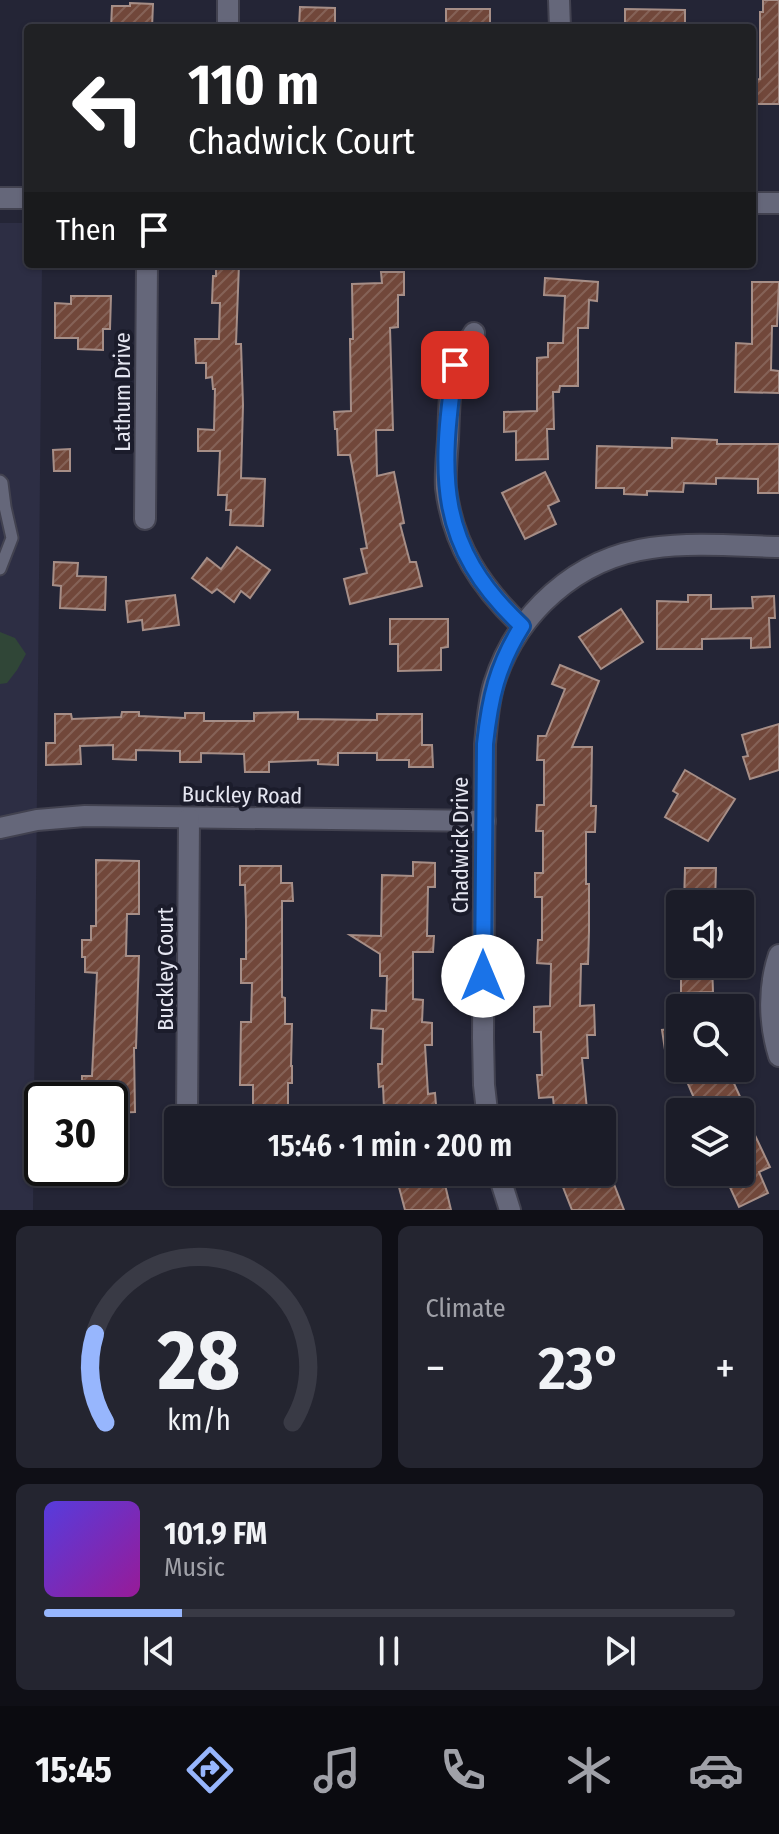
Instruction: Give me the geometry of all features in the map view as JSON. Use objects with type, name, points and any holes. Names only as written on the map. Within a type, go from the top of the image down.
[{"type":"street","points":[[228,0],[228,24]]},
{"type":"street","points":[[559,0],[560,24]]},
{"type":"street","points":[[0,198],[24,198]]},
{"type":"street","points":[[756,203],[779,203]]},
{"type":"street","name":"Lathum Drive","points":[[145,519],[147,268]]},
{"type":"street","points":[[474,333],[455,365],[449,406],[446,486],[457,534],[468,560],[483,585],[522,626]]},
{"type":"street","name":"Chadwick Drive","points":[[486,1106],[483,1038],[485,744],[489,707],[502,663],[522,626],[545,599],[572,578],[602,561],[629,552],[673,546],[779,547]]},
{"type":"street","name":"Buckley Road","points":[[0,828],[37,820],[85,816],[485,821]]},
{"type":"street","name":"Buckley Court","points":[[187,1106],[189,818]]},
{"type":"street","points":[[779,955],[772,987],[771,1013],[779,1056]]},
{"type":"street","points":[[502,1186],[510,1210]]},
{"type":"lane","points":[[0,481],[2,509],[12,538],[0,569]]},
{"type":"shaded area","points":[[0,223],[24,223],[24,268],[42,268],[34,1082],[24,1082],[24,1186],[33,1186],[33,1210],[0,1210]]},
{"type":"green space","points":[[0,632],[15,638],[26,654],[7,683],[0,684]]},
{"type":"building","points":[[763,0],[779,0],[779,104],[756,104],[756,80],[760,79],[760,12],[763,12]]},
{"type":"building","points":[[130,3],[153,4],[152,24],[111,24],[112,6],[130,6]]},
{"type":"building","points":[[300,7],[335,8],[335,24],[299,24]]},
{"type":"building","points":[[446,9],[490,9],[490,24],[446,24]]},
{"type":"building","points":[[625,9],[685,10],[685,24],[625,24]]},
{"type":"building","points":[[216,268],[239,268],[236,344],[241,344],[241,478],[265,479],[263,526],[230,525],[231,510],[226,510],[227,495],[218,495],[220,451],[198,451],[198,429],[214,430],[215,389],[212,377],[206,378],[206,363],[196,363],[195,339],[219,339],[220,303],[212,303],[213,276],[216,276]]},
{"type":"building","points":[[381,272],[404,272],[404,295],[398,295],[398,327],[390,328],[393,430],[376,430],[377,476],[394,472],[404,523],[400,524],[410,562],[416,562],[422,586],[350,604],[344,579],[367,573],[361,549],[367,548],[350,455],[338,455],[334,412],[351,411],[352,284],[382,283]]},
{"type":"building","points":[[545,278],[598,282],[597,301],[589,300],[588,328],[578,328],[578,386],[560,386],[559,392],[553,392],[554,429],[547,429],[548,459],[516,460],[516,431],[504,432],[504,412],[537,411],[537,358],[548,357],[548,343],[563,343],[565,296],[544,295]]},
{"type":"building","points":[[752,282],[779,282],[777,326],[772,326],[771,370],[779,371],[779,393],[735,392],[736,343],[752,344]]},
{"type":"building","points":[[71,296],[111,296],[110,329],[103,329],[103,350],[78,349],[78,338],[55,338],[55,303],[71,304]]},
{"type":"building","points":[[672,438],[717,440],[717,444],[779,444],[779,493],[758,493],[758,479],[716,478],[716,484],[684,483],[683,492],[647,491],[647,495],[624,494],[624,488],[596,488],[597,446],[672,448]]},
{"type":"building","points":[[70,449],[70,471],[54,471],[53,450]]},
{"type":"building","points":[[545,472],[559,501],[548,506],[556,524],[525,539],[502,493]]},
{"type":"building","points":[[237,547],[270,570],[250,598],[241,591],[234,602],[217,589],[212,593],[192,578],[207,558],[221,569]]},
{"type":"building","points":[[54,562],[78,563],[77,576],[106,577],[105,610],[60,608],[61,586],[53,585]]},
{"type":"building","points":[[175,595],[179,625],[143,630],[142,620],[128,622],[126,601]]},
{"type":"building","points":[[688,595],[711,595],[711,609],[753,608],[752,597],[774,596],[775,618],[769,618],[770,647],[751,648],[751,638],[702,639],[702,649],[657,649],[657,601],[688,602]]},
{"type":"building","points":[[621,609],[643,642],[601,669],[579,637]]},
{"type":"building","points":[[390,619],[448,619],[448,647],[441,648],[441,670],[398,671],[398,644],[390,644]]},
{"type":"building","points":[[560,665],[599,681],[572,747],[592,747],[591,806],[596,806],[595,832],[586,832],[588,964],[581,964],[580,1006],[594,1005],[595,1035],[587,1035],[588,1058],[582,1058],[587,1106],[554,1106],[553,1097],[539,1098],[537,1075],[542,1075],[541,1032],[534,1032],[534,1007],[550,1006],[551,964],[537,963],[538,940],[542,940],[542,897],[535,897],[535,873],[543,873],[543,831],[536,831],[537,805],[544,805],[544,760],[537,760],[538,736],[546,736],[565,689],[552,684]]},
{"type":"building","points":[[122,712],[185,718],[185,713],[204,713],[204,721],[254,721],[254,713],[298,712],[298,719],[377,720],[377,714],[422,714],[422,745],[432,745],[433,767],[409,767],[409,760],[377,760],[377,753],[338,753],[338,765],[318,764],[318,760],[269,762],[269,772],[245,772],[244,754],[201,753],[201,762],[180,762],[180,751],[136,750],[136,760],[113,759],[113,745],[80,746],[81,764],[46,765],[46,743],[55,743],[55,714],[71,714],[72,719],[121,717]]},
{"type":"building","points":[[779,724],[779,770],[750,779],[743,757],[748,756],[742,735]]},
{"type":"building","points":[[685,770],[735,799],[708,841],[665,817],[678,794],[673,791]]},
{"type":"building","points":[[96,860],[139,861],[139,914],[127,914],[126,956],[139,956],[134,1048],[135,1112],[128,1112],[128,1082],[82,1082],[82,1076],[92,1076],[97,973],[85,972],[82,940],[91,940],[91,926],[96,926]]},
{"type":"building","points":[[413,862],[435,863],[435,887],[428,887],[427,936],[434,936],[433,952],[413,952],[413,999],[423,1000],[422,1022],[432,1023],[432,1045],[425,1045],[428,1094],[435,1093],[436,1106],[384,1106],[378,1064],[382,1064],[383,1029],[371,1028],[372,1010],[386,1011],[387,976],[380,976],[380,954],[350,935],[381,936],[382,875],[413,876]]},
{"type":"building","points":[[240,866],[281,866],[281,883],[292,883],[293,901],[282,901],[282,997],[285,998],[285,1024],[292,1024],[292,1083],[288,1083],[288,1106],[253,1106],[253,1085],[240,1085],[241,1022],[251,1022],[252,983],[241,983],[241,959],[246,959],[246,920],[245,885],[240,885]]},
{"type":"building","points":[[685,868],[716,868],[715,890],[684,890]]},
{"type":"building","points":[[681,978],[712,978],[713,992],[681,993]]},
{"type":"building","points":[[662,1030],[666,1030],[666,1050],[665,1050]]},
{"type":"building","points":[[733,1082],[741,1098],[694,1098],[688,1084]]},
{"type":"building","points":[[754,1133],[770,1167],[759,1172],[768,1193],[739,1207],[729,1186],[754,1186]]},
{"type":"building","points":[[399,1186],[445,1186],[451,1210],[405,1210]]},
{"type":"building","points":[[563,1186],[615,1186],[624,1210],[572,1210]]},
{"type":"route","points":[[455,365],[449,406],[446,486],[451,514],[468,560],[483,585],[522,626],[502,663],[489,707],[485,744],[483,976]]}]
